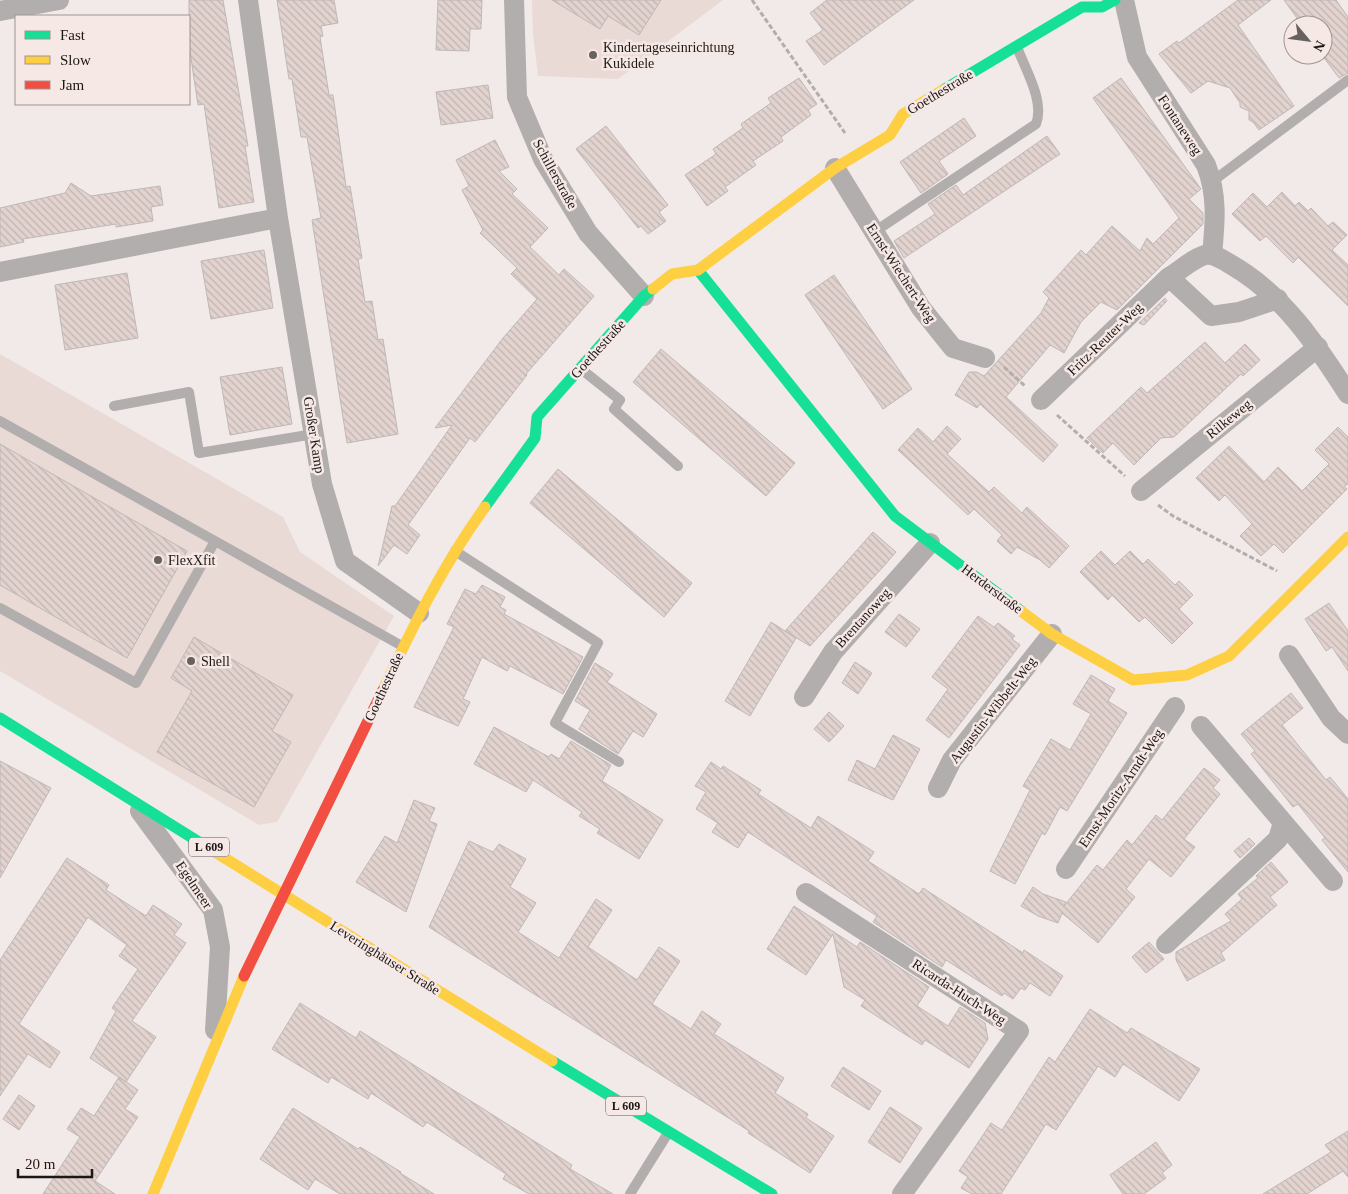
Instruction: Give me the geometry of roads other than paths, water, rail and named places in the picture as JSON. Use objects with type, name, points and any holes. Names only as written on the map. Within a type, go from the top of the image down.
[{"type":"street","points":[[0,11],[59,0]]},
{"type":"street","name":"Großer Kamp","points":[[248,0],[278,218],[322,484],[345,561],[418,613]]},
{"type":"street","name":"Schillerstraße","points":[[514,0],[517,97],[543,159],[588,232],[644,296]]},
{"type":"street","name":"Goethestraße","points":[[284,894],[418,613],[454,550],[536,438],[537,418],[644,296],[672,274],[698,270],[835,168],[890,134],[903,114],[1082,7],[1102,7],[1115,0]]},
{"type":"street","name":"Fontaneweg","points":[[1124,0],[1136,57],[1206,165],[1213,182],[1216,210],[1212,255]]},
{"type":"street","name":"Ernst-Wiechert-Weg","points":[[835,168],[921,308],[953,348],[985,358]]},
{"type":"street","points":[[0,272],[278,218]]},
{"type":"street","name":"Fritz-Reuter-Weg","points":[[1041,400],[1169,277],[1205,255],[1212,255]]},
{"type":"street","points":[[1212,255],[1242,271],[1278,299],[1318,347],[1348,394]]},
{"type":"street","name":"Herderstraße","points":[[698,270],[895,516],[1052,634],[1133,680],[1187,675],[1229,656],[1348,537]]},
{"type":"street","points":[[1169,277],[1211,316],[1238,312],[1278,299]]},
{"type":"street","name":"Rilkeweg","points":[[1141,491],[1318,347]]},
{"type":"street","name":"Brentanoweg","points":[[804,697],[833,652],[930,544]]},
{"type":"street","name":"Augustin-Wibbelt-Weg","points":[[938,788],[952,760],[1052,634]]},
{"type":"street","points":[[1289,655],[1331,718],[1348,734]]},
{"type":"street","name":"Ernst-Moritz-Arndt-Weg","points":[[1066,868],[1175,707]]},
{"type":"street","name":"Leveringhäuser Straße","points":[[0,718],[505,1033],[772,1194]]},
{"type":"street","points":[[1201,726],[1333,881]]},
{"type":"street","name":"Egelmeer","points":[[133,802],[213,910],[220,946],[215,1041]]},
{"type":"street","points":[[1166,944],[1278,839],[1283,823]]},
{"type":"street","name":"Ricarda-Huch-Weg","points":[[806,893],[1019,1031],[902,1194]]},
{"type":"street","name":"Egelmeer","points":[[153,1194],[215,1041],[260,939],[284,894]]},
{"type":"lane","points":[[874,232],[1036,124],[1039,116],[1038,104],[1017,46]]},
{"type":"lane","points":[[1213,182],[1348,80]]},
{"type":"lane","points":[[580,368],[620,400],[614,409],[678,466]]},
{"type":"lane","points":[[114,406],[189,392],[199,453],[314,434]]},
{"type":"lane","points":[[0,421],[402,647]]},
{"type":"lane","points":[[0,608],[136,683],[215,541]]},
{"type":"lane","points":[[454,550],[598,643],[555,723],[619,762]]},
{"type":"lane","points":[[630,1194],[668,1132]]},
{"type":"place","name":"Kindertageseinrichtung Kukidele","points":[[593,55]]},
{"type":"place","name":"FlexXfit","points":[[158,560]]},
{"type":"place","name":"Shell","points":[[191,661]]}]
